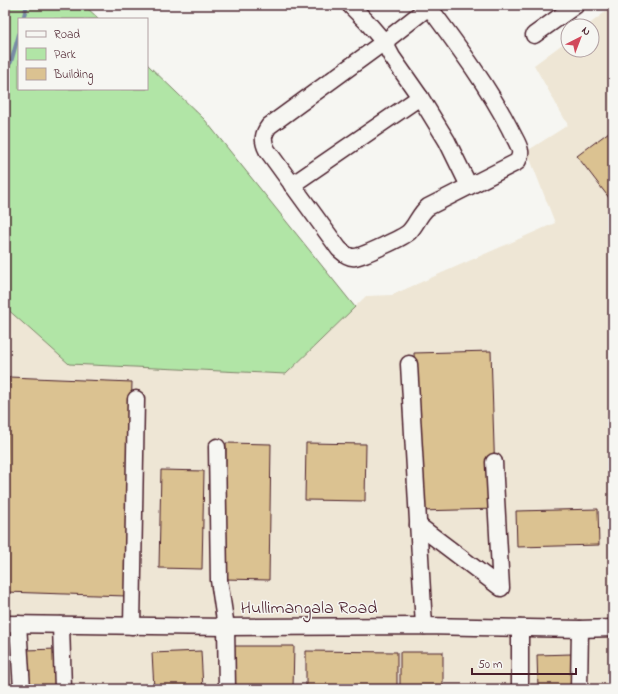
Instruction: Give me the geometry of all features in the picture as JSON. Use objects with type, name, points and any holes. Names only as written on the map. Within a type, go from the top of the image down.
[{"type":"street","points":[[350,5],[384,42],[392,57],[420,97],[447,141],[469,186]]},
{"type":"street","points":[[534,35],[576,5]]},
{"type":"street","points":[[430,6],[454,39],[489,93],[520,149],[520,157],[517,162],[424,210],[412,229],[405,236],[355,257],[346,255],[339,249],[267,150],[263,138],[264,132],[269,126],[384,42],[430,6]]},
{"type":"street","points":[[292,185],[420,97]]},
{"type":"street","points":[[409,364],[424,626]]},
{"type":"street","points":[[132,626],[136,399]]},
{"type":"street","points":[[217,447],[219,580],[226,627],[227,689]]},
{"type":"street","points":[[418,525],[501,588],[494,462]]},
{"type":"street","points":[[11,624],[22,689]]},
{"type":"street","name":"Hullimangala Road","points":[[11,624],[226,627],[424,626],[580,629],[613,628]]},
{"type":"street","points":[[61,625],[63,689]]},
{"type":"street","points":[[520,628],[520,689]]},
{"type":"street","points":[[579,689],[580,629]]},
{"type":"shaded area","points":[[613,6],[613,689],[5,689],[5,307],[69,364],[286,374],[366,296],[392,295],[555,223],[527,151],[568,125],[534,65],[560,46],[560,58],[600,58],[600,18],[597,18]]},
{"type":"green space","points":[[5,5],[84,5],[98,18],[18,18],[18,90],[148,90],[148,65],[205,120],[355,307],[286,374],[69,364],[5,307]]},
{"type":"building","points":[[613,129],[613,203],[577,156]]},
{"type":"building","points":[[491,351],[496,509],[419,511],[414,353]]},
{"type":"building","points":[[9,377],[132,382],[126,596],[5,592]]},
{"type":"building","points":[[226,443],[271,444],[269,580],[224,579]]},
{"type":"building","points":[[306,443],[366,444],[365,501],[305,500]]},
{"type":"building","points":[[161,470],[204,471],[202,569],[159,568]]},
{"type":"building","points":[[598,509],[599,545],[517,547],[516,511]]},
{"type":"building","points":[[234,646],[294,646],[293,689],[234,689]]},
{"type":"building","points":[[57,649],[58,689],[27,689],[26,650]]},
{"type":"building","points":[[201,651],[203,689],[154,689],[152,653]]},
{"type":"building","points":[[306,651],[397,652],[397,689],[306,689]]},
{"type":"building","points":[[400,652],[443,652],[443,689],[400,689]]},
{"type":"building","points":[[571,654],[572,689],[538,689],[537,655]]},
{"type":"waterway","points":[[23,18],[27,5]]},
{"type":"waterway","points":[[5,68],[11,62],[18,38]]}]
